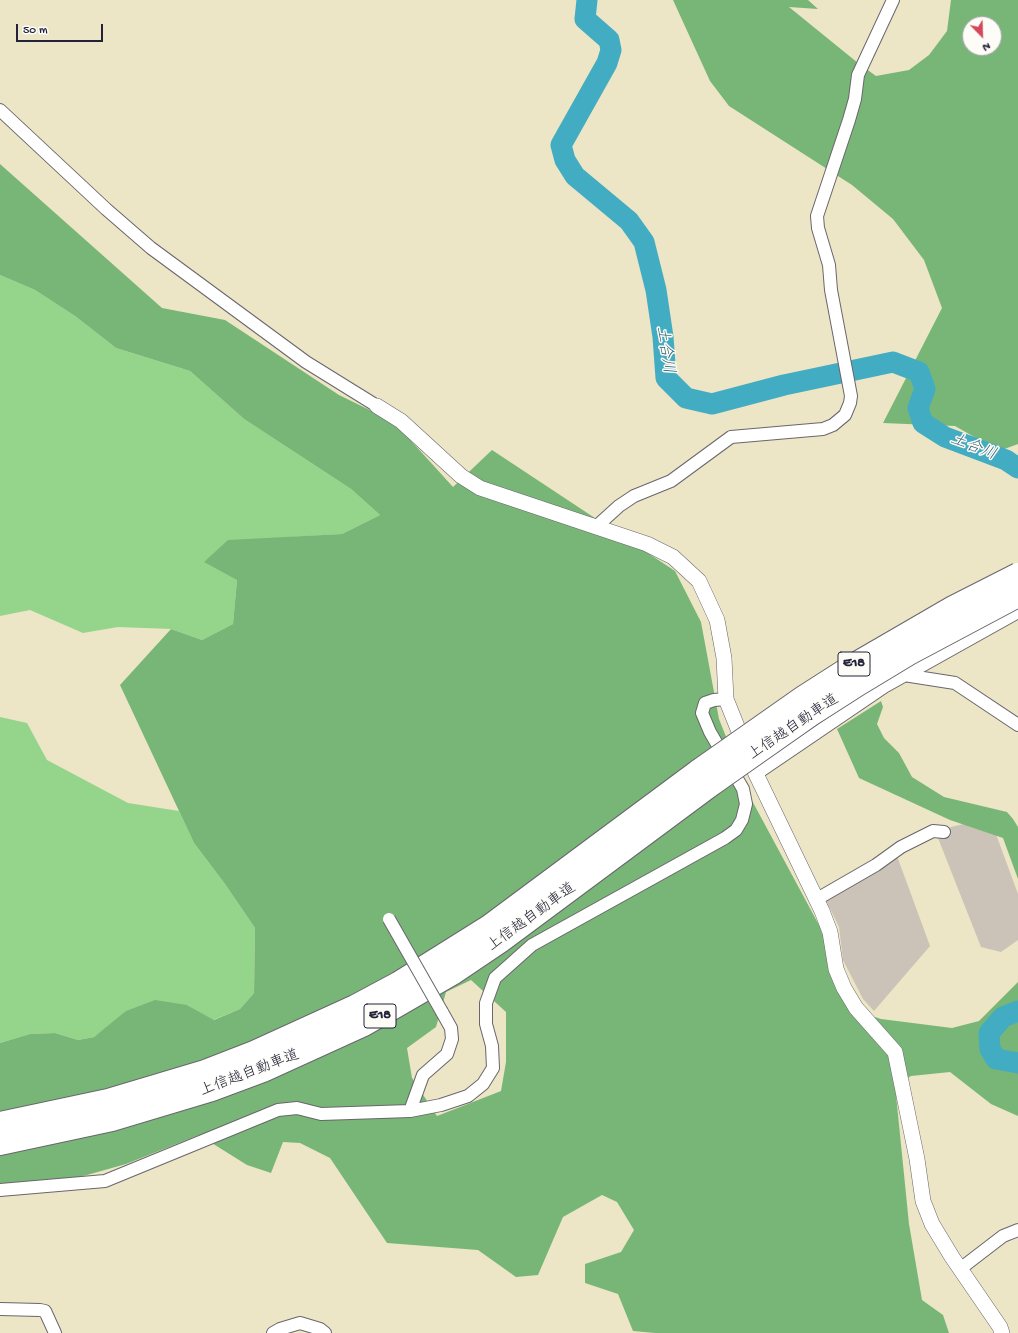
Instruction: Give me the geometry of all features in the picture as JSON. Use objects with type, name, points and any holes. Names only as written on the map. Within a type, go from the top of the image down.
[{"type":"highway","name":"上信越自動車道","points":[[0,1144],[112,1120],[212,1090],[263,1071],[364,1025],[442,980],[500,942],[705,778],[791,706],[853,665],[953,607],[1018,574]]},
{"type":"highway","name":"上信越自動車道","points":[[0,1123],[108,1100],[205,1071],[262,1049],[355,1006],[398,983],[489,926],[705,778],[811,715],[909,654],[1018,596]]},
{"type":"street","points":[[597,526],[619,506],[634,496],[670,481],[731,437],[823,429],[833,425],[845,415],[851,396],[831,290],[829,264],[818,228],[817,216],[849,120],[855,99],[858,75],[893,0]]},
{"type":"street","points":[[0,110],[106,209],[151,248],[306,362],[401,421],[461,476],[480,488],[647,544],[673,557],[699,581],[717,620],[724,658],[726,699],[756,774],[817,899],[830,932],[836,969],[844,988],[856,1008],[895,1052],[917,1159],[923,1201],[932,1224],[960,1269],[1000,1327],[1002,1333]]},
{"type":"street","points":[[756,774],[833,721],[904,675],[1018,612]]},
{"type":"street","points":[[904,675],[954,683],[1018,725]]},
{"type":"street","points":[[0,1190],[105,1180],[278,1110],[297,1108],[321,1114],[410,1111],[468,1096],[483,1084],[493,1068],[492,1046],[486,1024],[486,1003],[495,978],[511,962],[532,945],[725,838],[736,830],[742,820],[746,804],[743,789],[710,732],[702,713],[705,703],[714,700],[726,699]]},
{"type":"street","points":[[817,899],[876,865],[901,847],[933,831],[944,832]]},
{"type":"street","points":[[389,919],[451,1028],[452,1039],[447,1054],[423,1076],[410,1111]]},
{"type":"street","points":[[960,1269],[1003,1236],[1018,1230]]},
{"type":"street","points":[[0,1309],[45,1311],[55,1333]]},
{"type":"street","points":[[273,1333],[280,1329],[300,1323],[320,1329],[325,1333]]},
{"type":"shaded area","points":[[990,818],[1018,894],[1018,940],[1001,952],[981,947],[938,838],[951,827]]},
{"type":"shaded area","points":[[897,856],[930,946],[874,1011],[863,999],[843,960],[839,927],[826,900]]},
{"type":"green space","points":[[673,0],[808,0],[818,9],[789,7],[876,76],[909,70],[929,55],[947,31],[951,0],[1018,0],[1018,444],[999,451],[955,426],[883,423],[942,308],[924,260],[893,219],[852,185],[729,106],[710,81]]},
{"type":"green space","points":[[0,164],[162,308],[225,320],[339,395],[394,422],[453,487],[492,450],[675,571],[701,622],[719,719],[749,795],[820,927],[848,1008],[881,1019],[952,1028],[979,1021],[1018,982],[1018,1116],[991,1104],[950,1072],[911,1076],[895,1085],[909,1224],[922,1300],[943,1315],[949,1333],[655,1333],[633,1331],[618,1294],[585,1283],[585,1264],[621,1252],[634,1230],[617,1202],[602,1195],[563,1217],[538,1275],[516,1277],[478,1250],[387,1243],[330,1158],[300,1143],[283,1142],[271,1173],[247,1165],[199,1135],[126,1164],[87,1175],[0,1195],[0,1043],[30,1034],[55,1033],[78,1040],[94,1037],[126,1011],[155,1000],[187,1005],[214,1020],[240,1009],[254,993],[255,928],[225,884],[194,843],[120,685],[171,629],[202,640],[233,624],[237,580],[204,562],[228,540],[342,534],[380,515],[351,489],[244,419],[190,371],[116,348],[75,316],[35,290],[0,275]],"holes":[[[471,980],[506,1012],[506,1062],[501,1091],[437,1116],[412,1078],[407,1048],[436,1027],[446,992]]]},
{"type":"green space","points":[[0,275],[35,290],[75,316],[116,348],[190,371],[244,419],[351,489],[380,515],[342,534],[291,537],[237,580],[233,624],[202,640],[171,629],[118,627],[83,633],[30,610],[0,616]]},
{"type":"green space","points":[[881,701],[883,707],[877,724],[884,738],[899,753],[912,777],[944,797],[1007,812],[1013,819],[1018,827],[1018,879],[1003,838],[950,820],[859,778],[837,729]]},
{"type":"green space","points":[[0,717],[27,723],[47,760],[128,803],[179,811],[194,843],[225,884],[255,928],[254,993],[240,1009],[213,1020],[187,1005],[105,1029],[94,1037],[78,1040],[55,1033],[30,1034],[0,1043]]},
{"type":"waterway","name":"土合川","points":[[587,0],[585,19],[609,40],[611,50],[607,63],[561,145],[565,160],[575,176],[629,221],[644,242],[656,290],[663,337],[666,378],[686,398],[712,404],[784,385],[893,362],[919,372],[925,389],[918,408],[923,423],[945,437],[1006,460],[1018,468]]},
{"type":"waterway","name":"土合川","points":[[1018,1011],[1003,1017],[989,1033],[990,1049],[996,1059],[1018,1063]]}]
